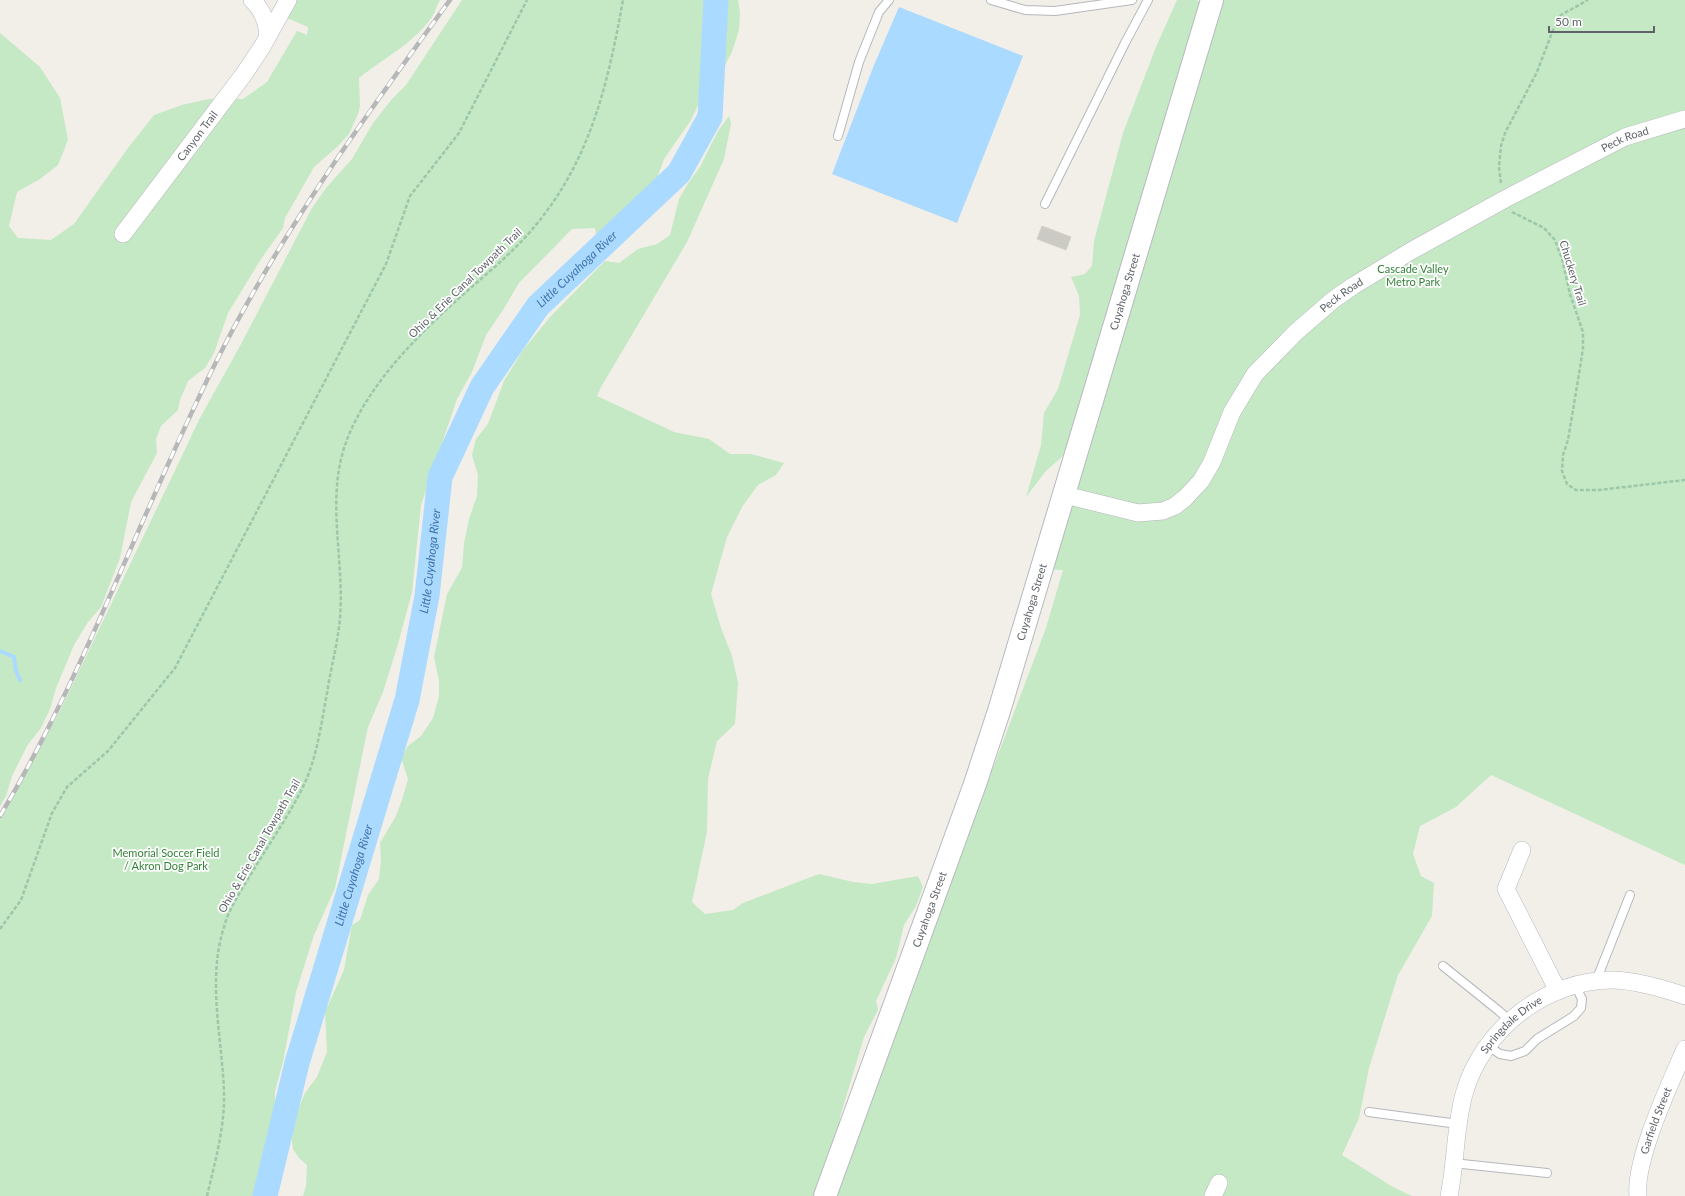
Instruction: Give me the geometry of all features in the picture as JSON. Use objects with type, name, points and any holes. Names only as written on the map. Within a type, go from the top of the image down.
[{"type":"street","name":"Canyon Trail","points":[[123,234],[244,74],[268,36],[288,0]]},
{"type":"street","name":"Cuyahoga Street","points":[[825,1196],[977,776],[999,711],[1065,495],[1104,356],[1212,0]]},
{"type":"street","points":[[255,4],[266,22],[268,36]]},
{"type":"street","name":"Peck Road","points":[[1065,495],[1138,513],[1163,510],[1175,506],[1201,481],[1212,462],[1232,412],[1255,374],[1296,332],[1333,300],[1353,286],[1505,199],[1625,137],[1685,119]]},
{"type":"street","points":[[1522,850],[1506,889],[1558,991]]},
{"type":"street","name":"Springdale Drive","points":[[1449,1196],[1458,1124],[1464,1093],[1472,1073],[1488,1046],[1510,1021],[1532,1004],[1558,991],[1575,985],[1596,982],[1614,980],[1648,984],[1685,996]]},
{"type":"street","name":"Garfield Street","points":[[1638,1196],[1641,1170],[1646,1149],[1684,1056]]},
{"type":"lane","points":[[838,136],[859,62],[879,12],[889,0]]},
{"type":"lane","points":[[991,0],[1025,10],[1055,11],[1132,0]]},
{"type":"lane","points":[[1045,204],[1148,0]]},
{"type":"lane","points":[[1596,982],[1630,895]]},
{"type":"lane","points":[[1443,966],[1500,1011],[1510,1021]]},
{"type":"lane","points":[[1488,1046],[1500,1054],[1511,1056],[1525,1051],[1537,1039],[1574,1016],[1581,1008],[1582,999],[1575,985]]},
{"type":"lane","points":[[1369,1112],[1458,1124]]},
{"type":"lane","points":[[1453,1162],[1547,1173]]},
{"type":"path","points":[[0,929],[21,900],[52,813],[67,787],[108,751],[175,668],[386,264],[410,196],[459,133],[527,0]]},
{"type":"path","name":"Ohio & Erie Canal Towpath Trail","points":[[208,1196],[216,1161],[223,1115],[224,1093],[216,995],[220,943],[224,926],[236,899],[297,798],[306,780],[316,750],[341,611],[341,572],[336,505],[339,468],[343,450],[350,432],[374,390],[409,347],[430,325],[514,249],[534,227],[555,200],[584,148],[595,121],[605,84],[623,0]]},
{"type":"path","name":"Chuckery Trail","points":[[1588,0],[1561,15],[1553,30],[1537,72],[1505,133],[1501,146],[1499,167],[1505,199],[1509,210],[1544,228],[1555,240],[1562,259],[1570,294],[1583,332],[1583,348],[1580,368],[1568,440],[1563,455],[1562,471],[1567,484],[1576,490],[1599,490],[1685,480]]},
{"type":"green space","points":[[297,0],[440,0],[432,17],[416,35],[359,78],[360,106],[349,134],[337,147],[314,167],[285,218],[283,228],[261,259],[228,313],[214,353],[205,368],[188,381],[180,400],[178,410],[161,426],[156,439],[157,453],[131,502],[120,558],[101,607],[88,622],[74,645],[56,688],[50,709],[41,728],[27,746],[12,776],[6,796],[0,806],[0,33],[40,67],[60,98],[68,140],[58,165],[40,179],[17,192],[9,226],[18,238],[51,240],[74,224],[128,148],[154,115],[182,105],[209,99],[243,99],[267,82],[297,31],[307,35],[308,27],[287,18]]},
{"type":"green space","name":"Memorial Soccer Field / Akron Dog Park","points":[[462,0],[738,0],[740,13],[739,30],[732,52],[724,67],[706,88],[691,120],[664,159],[653,189],[627,216],[597,241],[595,228],[572,229],[519,283],[486,335],[472,372],[457,399],[421,505],[412,592],[383,692],[368,727],[335,888],[314,935],[296,992],[283,1062],[275,1091],[275,1119],[257,1196],[0,1196],[0,814],[60,711],[200,418],[240,346],[312,208],[326,188],[352,159],[373,123],[392,99],[406,85]]},
{"type":"green space","name":"Cascade Valley Metro Park","points":[[1177,0],[1196,0],[1200,2],[1202,27],[1212,0],[1685,0],[1685,865],[1491,775],[1456,807],[1420,826],[1413,854],[1421,876],[1434,883],[1432,916],[1398,975],[1369,1068],[1359,1118],[1342,1155],[1393,1187],[1412,1196],[835,1196],[919,964],[1046,628],[1063,570],[1042,569],[1079,441],[1045,472],[1026,497],[1041,445],[1044,413],[1058,389],[1080,315],[1079,296],[1071,277],[1085,274],[1092,266],[1094,241],[1123,133],[1156,47]]},
{"type":"green space","points":[[729,116],[731,124],[724,159],[687,242],[597,396],[674,432],[709,439],[730,454],[751,454],[784,463],[776,475],[758,485],[742,507],[727,537],[711,594],[721,628],[732,656],[738,683],[735,724],[717,741],[708,779],[707,832],[692,902],[705,914],[733,910],[743,903],[819,874],[853,882],[872,884],[918,876],[923,887],[916,906],[904,925],[896,958],[876,1001],[878,1010],[864,1037],[840,1117],[839,1139],[815,1196],[303,1196],[306,1186],[307,1165],[299,1158],[293,1149],[290,1129],[305,1093],[317,1077],[327,1052],[325,1012],[344,970],[352,925],[360,920],[368,895],[379,879],[381,860],[380,843],[396,816],[408,779],[401,758],[408,746],[421,736],[433,718],[439,696],[439,681],[434,657],[447,594],[462,568],[464,543],[469,519],[477,496],[478,475],[472,455],[476,439],[488,424],[504,381],[523,350],[551,316],[605,261],[619,263],[638,249],[657,244],[670,235],[679,199],[700,167],[718,131]]},
{"type":"water","points":[[899,7],[1023,56],[957,223],[832,174],[874,65]]},
{"type":"building","points":[[1042,226],[1071,237],[1066,250],[1037,239]]},
{"type":"waterway","name":"Little Cuyahoga River","points":[[265,1196],[297,1063],[407,700],[427,596],[440,477],[482,387],[538,306],[679,173],[710,117],[716,0]]},
{"type":"waterway","points":[[0,651],[14,657],[16,671],[20,680]]},
{"type":"railway","points":[[0,816],[31,761],[60,704],[87,647],[190,415],[243,311],[269,265],[326,174],[450,0]]}]
